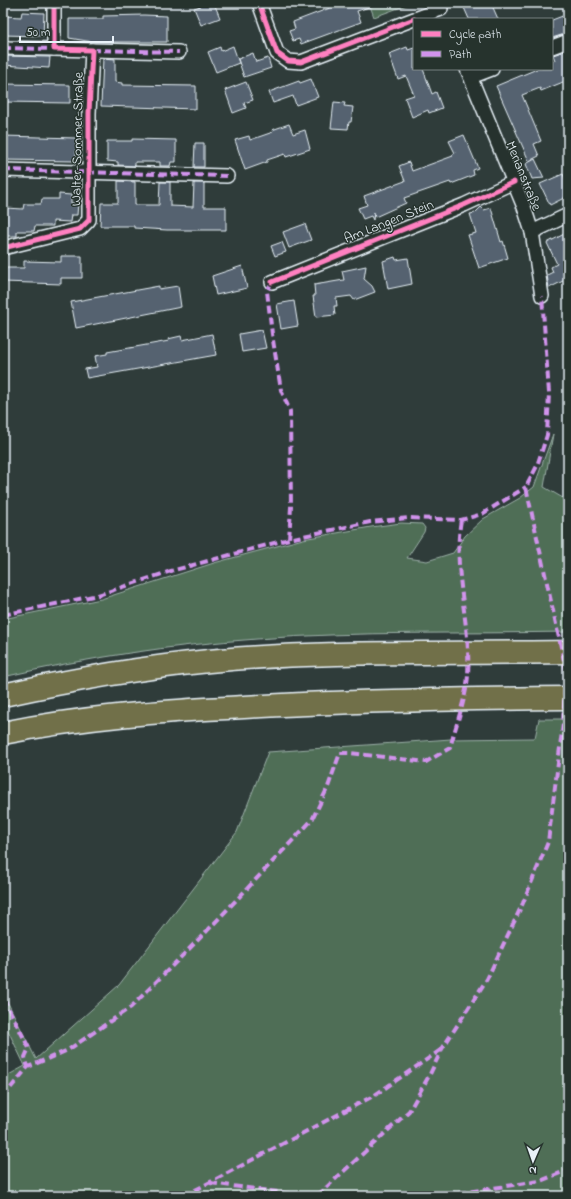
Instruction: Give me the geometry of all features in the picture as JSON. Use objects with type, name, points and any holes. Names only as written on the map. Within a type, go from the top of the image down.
[{"type":"highway","points":[[3,695],[103,674],[210,661],[297,656],[568,652]]},
{"type":"highway","points":[[3,732],[58,723],[130,715],[303,704],[445,699],[568,698]]},
{"type":"street","points":[[54,3],[54,49]]},
{"type":"street","points":[[259,3],[277,53],[288,61],[301,62],[413,19]]},
{"type":"street","points":[[417,18],[442,10]]},
{"type":"street","points":[[553,46],[568,40]]},
{"type":"street","points":[[3,48],[179,52]]},
{"type":"street","name":"Walter-Sommer-Straße","points":[[3,248],[80,229],[89,220],[89,113],[92,50]]},
{"type":"street","points":[[469,73],[486,70]]},
{"type":"street","name":"Merianstraße","points":[[469,73],[514,182],[532,232],[542,296]]},
{"type":"street","name":"Walter-Sommer-Straße","points":[[3,170],[227,176]]},
{"type":"street","name":"Am Langen Stein","points":[[272,282],[464,205],[514,182]]},
{"type":"street","points":[[532,232],[568,215]]},
{"type":"green space","points":[[369,3],[412,3],[374,17]]},
{"type":"green space","points":[[553,434],[544,487],[568,501],[568,632],[373,634],[296,636],[257,639],[129,653],[3,677],[3,619],[101,599],[214,563],[303,539],[371,527],[401,523],[422,524],[425,528],[424,532],[407,558],[427,561],[453,553],[465,536],[483,519],[520,498],[534,487]]},
{"type":"green space","points":[[539,719],[568,719],[568,1196],[3,1196],[3,1078],[25,1066],[3,1020],[3,993],[36,1059],[119,985],[237,832],[268,752],[451,739],[535,738]]},
{"type":"building","points":[[200,3],[214,3],[220,18],[201,25],[194,8],[201,6]]},
{"type":"building","points":[[343,3],[375,3],[375,5],[357,11],[361,22],[301,44],[299,39],[293,41],[289,31],[295,29],[293,22]]},
{"type":"building","points":[[462,3],[491,3],[498,18],[469,18]]},
{"type":"building","points":[[22,12],[44,13],[43,36],[3,35],[3,16],[21,17]]},
{"type":"building","points":[[568,14],[568,33],[553,38],[553,20]]},
{"type":"building","points":[[103,16],[167,16],[167,42],[93,42],[69,38],[69,19],[103,19]]},
{"type":"building","points":[[233,46],[239,63],[216,72],[208,52],[220,47],[221,51]]},
{"type":"building","points":[[407,47],[408,50],[413,48],[413,70],[423,70],[432,94],[436,92],[442,108],[429,113],[428,110],[412,117],[405,98],[414,95],[406,76],[398,79],[389,54]]},
{"type":"building","points":[[568,50],[568,80],[541,91],[540,88],[522,95],[541,141],[534,144],[539,156],[529,161],[496,86],[535,70],[553,70],[553,61],[555,60],[553,55]]},
{"type":"building","points":[[253,53],[256,62],[268,58],[271,68],[244,77],[238,59]]},
{"type":"building","points":[[3,56],[50,57],[49,68],[3,65]]},
{"type":"building","points":[[103,58],[115,59],[115,82],[122,83],[122,85],[196,86],[196,109],[101,106]]},
{"type":"building","points":[[311,79],[318,97],[296,105],[293,96],[273,103],[269,92],[299,81],[300,83]]},
{"type":"building","points":[[246,82],[253,100],[244,103],[246,108],[233,113],[225,90]]},
{"type":"building","points":[[3,84],[70,85],[70,103],[3,102]]},
{"type":"building","points":[[334,102],[345,103],[344,106],[353,107],[351,122],[349,122],[348,129],[331,128]]},
{"type":"building","points":[[289,124],[293,134],[305,130],[310,149],[286,157],[285,154],[245,170],[235,140],[249,136],[250,140],[273,132],[272,130]]},
{"type":"building","points":[[464,135],[478,168],[473,170],[474,175],[451,184],[450,182],[404,198],[406,203],[375,217],[374,212],[373,220],[371,216],[363,219],[358,208],[367,205],[364,196],[405,181],[399,166],[409,162],[412,171],[453,156],[452,155],[455,153],[449,141]]},
{"type":"building","points":[[3,136],[76,138],[76,161],[3,160]]},
{"type":"building","points":[[132,139],[176,140],[176,162],[171,162],[170,166],[160,166],[160,162],[135,162],[135,166],[118,165],[118,162],[107,161],[107,141],[132,141]]},
{"type":"building","points":[[195,143],[204,143],[204,167],[194,167]]},
{"type":"building","points":[[535,159],[544,178],[532,179],[526,164]]},
{"type":"building","points":[[563,174],[568,185],[568,196],[550,205],[540,184]]},
{"type":"building","points":[[118,181],[135,182],[135,205],[159,205],[160,182],[170,182],[170,206],[193,207],[194,183],[204,183],[204,207],[226,207],[226,230],[167,230],[134,228],[134,226],[100,226],[101,203],[118,203]]},
{"type":"building","points":[[59,194],[71,195],[71,203],[78,203],[77,215],[71,215],[70,222],[53,221],[53,226],[35,226],[34,231],[17,231],[17,236],[5,236],[5,233],[3,233],[3,221],[6,222],[6,208],[23,209],[24,204],[41,204],[42,199],[59,199]]},
{"type":"building","points":[[481,207],[484,210],[491,208],[501,242],[503,241],[508,258],[479,268],[468,235],[476,233],[470,214],[475,213]]},
{"type":"building","points":[[305,224],[311,240],[289,248],[283,232]]},
{"type":"building","points":[[568,232],[568,286],[565,280],[549,288],[547,275],[553,272],[551,267],[557,264],[547,243]]},
{"type":"building","points":[[282,242],[286,252],[275,256],[271,246]]},
{"type":"building","points":[[61,256],[82,256],[82,278],[61,278],[61,284],[3,282],[3,268],[24,268],[24,261],[61,262]]},
{"type":"building","points":[[395,257],[396,260],[408,258],[412,284],[388,289],[383,261]]},
{"type":"building","points":[[242,266],[247,288],[216,295],[212,276]]},
{"type":"building","points":[[366,266],[364,279],[372,286],[375,292],[354,300],[351,296],[336,298],[337,306],[334,306],[335,315],[316,317],[313,296],[315,296],[314,285],[344,280],[342,271]]},
{"type":"building","points":[[159,286],[159,289],[178,286],[181,307],[76,328],[71,302]]},
{"type":"building","points":[[294,301],[298,326],[281,329],[277,304]]},
{"type":"building","points":[[262,330],[266,348],[242,352],[239,334]]},
{"type":"building","points":[[212,334],[216,355],[87,378],[85,369],[97,367],[95,356],[107,354],[107,352],[169,341],[168,339],[181,336],[182,340]]},
{"type":"marked path","points":[[3,48],[54,49]]},
{"type":"marked path","points":[[92,50],[179,52]]},
{"type":"marked path","points":[[3,170],[227,176]]},
{"type":"marked path","points":[[272,282],[267,291],[272,334],[281,390],[290,411],[291,507],[289,539]]},
{"type":"marked path","points":[[317,1196],[409,1111],[429,1076],[442,1049],[487,979],[523,903],[548,842],[563,724],[566,670],[526,487],[537,466],[547,435],[549,393],[542,296]]},
{"type":"marked path","points":[[3,615],[98,595],[171,571],[289,539],[370,522],[408,518],[461,520],[482,514],[526,487]]},
{"type":"marked path","points":[[3,1097],[28,1067],[68,1050],[131,1007],[207,931],[312,820],[328,787],[340,753],[426,762],[450,748],[463,702],[468,675],[467,636],[459,558],[461,520]]},
{"type":"marked path","points":[[3,998],[29,1048],[25,1057],[28,1067]]},
{"type":"marked path","points":[[184,1196],[375,1095],[442,1049]]},
{"type":"marked path","points":[[423,1196],[460,1193],[540,1181],[568,1170]]},
{"type":"marked path","points":[[210,1183],[307,1196]]},
{"type":"cycle path","points":[[3,248],[80,229],[89,220],[89,113],[92,50],[54,49],[54,3]]},
{"type":"cycle path","points":[[259,3],[277,53],[288,61],[301,62],[413,19]]},
{"type":"cycle path","points":[[272,282],[464,205],[514,182]]}]
